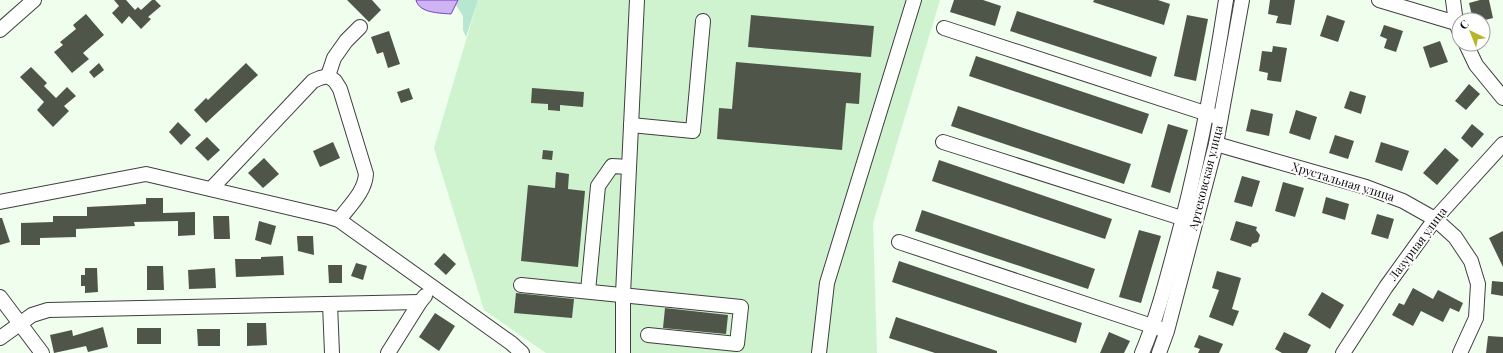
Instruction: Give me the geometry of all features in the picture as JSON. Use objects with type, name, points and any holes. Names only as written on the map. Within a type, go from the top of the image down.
[{"type":"street","points":[[0,30],[34,0]]},
{"type":"street","points":[[623,353],[623,294],[637,0]]},
{"type":"street","points":[[819,353],[827,283],[914,0]]},
{"type":"street","points":[[1142,353],[1154,326],[1189,220],[1225,0],[1241,3]]},
{"type":"street","points":[[1379,0],[1451,25]]},
{"type":"street","points":[[1453,0],[1455,12]]},
{"type":"street","name":"Артековская улица","points":[[1159,353],[1168,331],[1189,220],[1216,144],[1241,3]]},
{"type":"street","points":[[631,126],[693,131],[703,22]]},
{"type":"street","points":[[328,76],[334,58],[346,41],[360,27]]},
{"type":"street","points":[[944,28],[1220,118]]},
{"type":"street","points":[[1470,52],[1476,65],[1503,98]]},
{"type":"street","points":[[210,189],[313,81],[328,76],[335,81],[340,89],[366,174],[365,182],[361,191],[339,220]]},
{"type":"street","points":[[943,142],[1189,220]]},
{"type":"street","name":"Хрустальная улица","points":[[1216,144],[1366,187],[1404,201],[1435,219],[1455,237],[1471,261],[1478,284],[1476,318],[1460,353]]},
{"type":"street","name":"Лазурная улица","points":[[1344,353],[1386,287],[1435,219],[1503,144]]},
{"type":"street","points":[[588,291],[598,186],[612,166],[629,167]]},
{"type":"street","points":[[0,202],[137,174],[146,174],[339,220],[511,343],[522,353]]},
{"type":"street","points":[[899,242],[1168,331]]},
{"type":"street","points":[[521,285],[741,307],[737,344],[648,335]]},
{"type":"street","points":[[388,353],[420,302],[433,287]]},
{"type":"street","points":[[0,298],[42,353]]},
{"type":"street","points":[[0,338],[32,315],[48,310],[420,302]]},
{"type":"street","points":[[330,304],[332,353]]},
{"type":"green space","points":[[458,0],[478,0],[466,37],[463,30],[463,16],[456,5]]},
{"type":"green space","points":[[478,0],[940,0],[873,223],[877,353],[546,353],[484,310],[434,148]]},
{"type":"shaded area","points":[[416,0],[458,0],[451,14],[435,13],[425,10],[421,8]]},
{"type":"building","points":[[114,0],[126,0],[135,10],[138,7],[141,10],[152,0],[155,0],[161,6],[148,17],[151,19],[141,29],[129,16],[122,24],[112,13],[119,6]]},
{"type":"building","points":[[347,0],[372,0],[381,10],[369,22]]},
{"type":"building","points":[[954,0],[983,0],[1001,6],[995,26],[950,12]]},
{"type":"building","points":[[1094,0],[1158,0],[1170,4],[1164,25],[1093,2]]},
{"type":"building","points":[[1270,0],[1295,0],[1291,25],[1276,23],[1278,16],[1268,14]]},
{"type":"building","points":[[1480,0],[1489,0],[1493,18],[1491,18],[1491,12],[1471,12],[1469,3]]},
{"type":"building","points":[[1017,11],[1157,57],[1151,77],[1010,31]]},
{"type":"building","points":[[86,14],[104,35],[83,53],[89,59],[72,73],[54,52],[63,45],[60,42],[76,29],[73,25]]},
{"type":"building","points":[[751,15],[874,26],[871,57],[748,47]]},
{"type":"building","points":[[1187,15],[1208,19],[1196,81],[1174,76]]},
{"type":"building","points":[[1327,15],[1345,21],[1338,42],[1320,36]]},
{"type":"building","points":[[1384,25],[1403,31],[1396,52],[1384,48],[1387,39],[1380,36]]},
{"type":"building","points":[[389,31],[400,64],[388,68],[383,52],[377,54],[371,37]]},
{"type":"building","points":[[1440,41],[1448,62],[1430,68],[1423,47]]},
{"type":"building","points":[[1273,46],[1287,48],[1281,82],[1267,80],[1268,73],[1259,71],[1262,51],[1272,52]]},
{"type":"building","points":[[976,56],[1149,114],[1142,134],[969,76]]},
{"type":"building","points":[[736,62],[861,73],[859,104],[846,103],[842,150],[717,139],[719,108],[732,109]]},
{"type":"building","points":[[99,63],[104,70],[94,78],[89,72]]},
{"type":"building","points":[[246,63],[258,75],[206,123],[194,110],[206,98],[208,100]]},
{"type":"building","points":[[31,67],[47,83],[44,86],[56,98],[67,87],[76,96],[64,106],[69,111],[53,127],[37,110],[44,102],[20,77]]},
{"type":"building","points":[[1469,84],[1480,94],[1466,110],[1455,101]]},
{"type":"building","points":[[409,88],[413,99],[401,103],[397,92]]},
{"type":"building","points":[[532,88],[584,92],[583,107],[560,105],[560,111],[548,110],[548,104],[531,103]]},
{"type":"building","points":[[1350,91],[1366,96],[1361,114],[1344,108]]},
{"type":"building","points":[[958,106],[1131,164],[1124,184],[951,126]]},
{"type":"building","points":[[1251,109],[1273,114],[1269,136],[1246,131]]},
{"type":"building","points":[[1296,110],[1317,117],[1310,140],[1289,133]]},
{"type":"building","points":[[178,122],[191,135],[181,145],[169,132]]},
{"type":"building","points":[[1168,124],[1188,130],[1170,193],[1151,187]]},
{"type":"building","points":[[1472,124],[1484,134],[1472,148],[1461,138]]},
{"type":"building","points":[[1335,135],[1354,141],[1348,159],[1329,153]]},
{"type":"building","points":[[207,137],[220,150],[208,161],[195,148]]},
{"type":"building","points":[[333,142],[340,158],[320,167],[313,151]]},
{"type":"building","points":[[1381,142],[1409,151],[1402,171],[1375,162]]},
{"type":"building","points":[[1445,148],[1459,160],[1437,185],[1423,173]]},
{"type":"building","points":[[543,150],[553,151],[552,160],[542,159]]},
{"type":"building","points":[[264,158],[279,174],[263,188],[248,173]]},
{"type":"building","points":[[939,160],[1112,219],[1105,239],[932,181]]},
{"type":"building","points":[[556,172],[569,174],[568,189],[585,191],[578,267],[521,261],[528,185],[555,188]]},
{"type":"building","points":[[1242,176],[1260,181],[1252,207],[1234,202]]},
{"type":"building","points":[[1283,182],[1304,188],[1295,217],[1275,211]]},
{"type":"building","points":[[1326,197],[1349,204],[1345,220],[1322,213]]},
{"type":"building","points":[[146,198],[163,198],[163,213],[195,212],[195,235],[178,236],[178,221],[134,222],[135,226],[76,229],[76,237],[40,238],[40,245],[21,245],[21,223],[53,222],[53,216],[87,216],[87,207],[146,204]]},
{"type":"building","points":[[922,210],[1095,269],[1088,289],[915,231]]},
{"type":"building","points":[[1377,214],[1394,219],[1388,239],[1371,234]]},
{"type":"building","points":[[213,216],[229,216],[230,239],[214,239]]},
{"type":"building","points":[[0,218],[2,218],[10,242],[0,245]]},
{"type":"building","points":[[259,221],[276,226],[271,245],[255,240]]},
{"type":"building","points":[[1236,221],[1257,227],[1256,230],[1260,235],[1258,242],[1252,244],[1251,247],[1230,240]]},
{"type":"building","points":[[1139,230],[1161,236],[1141,303],[1119,297]]},
{"type":"building","points":[[1503,231],[1503,267],[1489,238]]},
{"type":"building","points":[[297,236],[313,236],[314,255],[298,251]]},
{"type":"building","points":[[444,253],[456,264],[446,275],[434,264]]},
{"type":"building","points":[[283,256],[284,275],[236,277],[235,259],[261,259],[261,257]]},
{"type":"building","points":[[899,261],[1082,323],[1076,343],[892,282]]},
{"type":"building","points":[[356,263],[367,266],[363,280],[351,276]]},
{"type":"building","points":[[328,265],[342,265],[342,283],[329,283]]},
{"type":"building","points":[[147,266],[163,266],[164,290],[147,290]]},
{"type":"building","points":[[85,268],[97,268],[98,292],[85,293],[85,286],[81,286],[81,275],[85,275]]},
{"type":"building","points":[[215,268],[216,288],[189,289],[188,270]]},
{"type":"building","points":[[1217,271],[1241,278],[1232,309],[1239,311],[1233,326],[1209,317],[1219,290],[1212,288]]},
{"type":"building","points":[[1492,281],[1503,282],[1503,296],[1491,294]]},
{"type":"building","points":[[1413,288],[1433,299],[1438,290],[1463,303],[1459,312],[1450,308],[1443,322],[1421,311],[1413,326],[1392,315],[1399,303],[1404,305]]},
{"type":"building","points":[[1322,292],[1344,305],[1330,329],[1308,315]]},
{"type":"building","points":[[516,293],[574,299],[572,318],[514,313]]},
{"type":"building","points":[[665,308],[728,315],[726,334],[663,328]]},
{"type":"building","points":[[435,313],[455,326],[439,351],[419,337]]},
{"type":"building","points":[[896,317],[997,351],[997,353],[935,353],[889,338]]},
{"type":"building","points":[[247,323],[266,323],[267,345],[247,346]]},
{"type":"building","points":[[103,327],[108,347],[88,352],[86,346],[54,353],[50,335],[72,330],[73,336]]},
{"type":"building","points":[[137,328],[161,328],[161,344],[137,344]]},
{"type":"building","points":[[197,329],[220,329],[220,346],[198,346]]},
{"type":"building","points":[[1109,332],[1130,341],[1124,353],[1100,353]]},
{"type":"building","points":[[1284,332],[1311,345],[1307,353],[1282,353],[1275,349]]},
{"type":"building","points":[[1199,335],[1223,344],[1219,353],[1198,353],[1200,349],[1194,347]]},
{"type":"building","points":[[1488,336],[1503,337],[1503,353],[1486,353]]}]
